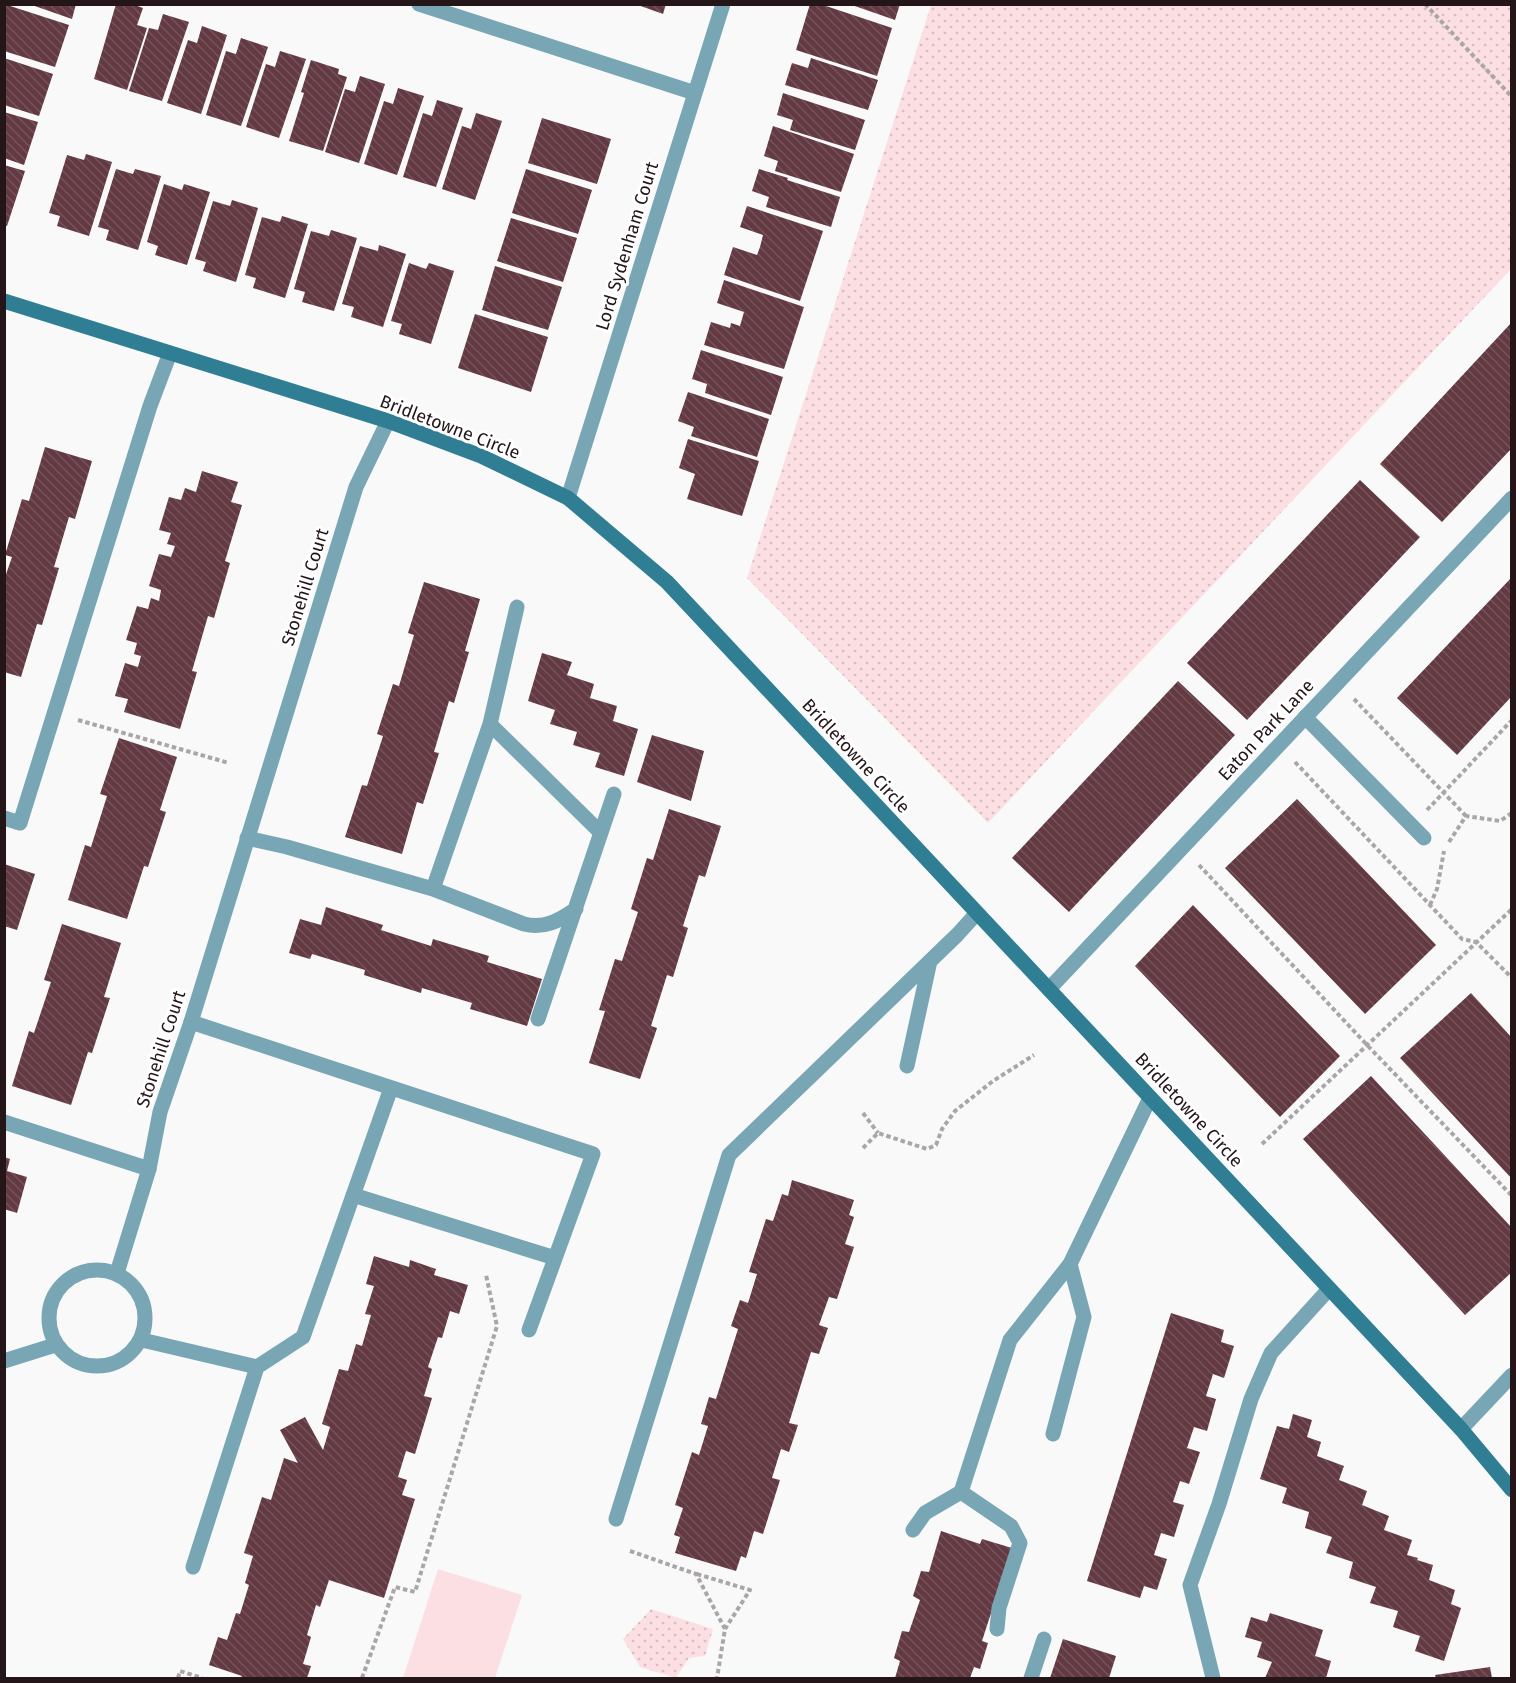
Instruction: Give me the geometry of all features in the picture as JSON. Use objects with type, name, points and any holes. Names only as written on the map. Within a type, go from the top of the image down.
[{"type":"street","points":[[418,4],[695,93]]},
{"type":"street","name":"Lord Sydenham Court","points":[[568,498],[723,4]]},
{"type":"street","name":"Bridletowne Circle","points":[[4,301],[388,421],[481,456],[568,498],[667,582],[1461,1429],[1512,1490]]},
{"type":"street","points":[[4,818],[20,823],[150,406],[170,353]]},
{"type":"street","name":"Stonehill Court","points":[[117,1273],[149,1169],[160,1112],[191,1022],[356,487],[388,421]]},
{"type":"street","name":"Eaton Park Lane","points":[[1049,989],[1512,498]]},
{"type":"street","points":[[433,889],[490,724],[517,607]]},
{"type":"street","points":[[1305,717],[1424,838]]},
{"type":"street","points":[[490,724],[601,833]]},
{"type":"street","points":[[538,1019],[614,794]]},
{"type":"street","points":[[247,838],[287,847],[433,889],[536,927],[561,919],[576,909]]},
{"type":"street","points":[[616,1520],[729,1155],[977,913]]},
{"type":"street","points":[[907,1066],[930,961]]},
{"type":"street","points":[[191,1022],[593,1154],[529,1330]]},
{"type":"street","points":[[193,1567],[257,1367],[303,1337],[391,1088]]},
{"type":"street","points":[[913,1530],[924,1513],[961,1492],[1010,1340],[1070,1264],[1150,1098]]},
{"type":"street","points":[[4,1122],[149,1169]]},
{"type":"street","points":[[353,1195],[555,1258]]},
{"type":"street","points":[[1053,1434],[1084,1317],[1070,1264]]},
{"type":"street","points":[[92,1269],[117,1273],[133,1284],[144,1301],[147,1320],[142,1340],[125,1359],[100,1368],[74,1362],[55,1345],[48,1321],[53,1297],[69,1278],[92,1269]]},
{"type":"street","points":[[1213,1678],[1190,1585],[1219,1504],[1251,1399],[1271,1353],[1329,1289]]},
{"type":"street","points":[[142,1340],[257,1367]]},
{"type":"street","points":[[4,1361],[55,1345]]},
{"type":"street","points":[[1461,1429],[1512,1375]]},
{"type":"street","points":[[961,1492],[1011,1526],[1020,1543],[999,1608],[997,1629]]},
{"type":"street","points":[[1031,1678],[1044,1639]]},
{"type":"path","points":[[1425,4],[1512,97]]},
{"type":"path","points":[[1338,682],[1466,816],[1500,821],[1512,813]]},
{"type":"path","points":[[54,713],[229,763]]},
{"type":"path","points":[[1412,825],[1512,720]]},
{"type":"path","points":[[1279,746],[1462,939],[1476,942],[1512,978]]},
{"type":"path","points":[[1430,905],[1437,889],[1445,849],[1466,816]]},
{"type":"path","points":[[1182,847],[1512,1196]]},
{"type":"path","points":[[1262,1144],[1512,909]]},
{"type":"path","points":[[863,1113],[879,1133],[927,1149],[936,1145],[942,1129],[955,1111],[993,1081],[1034,1055]]},
{"type":"path","points":[[863,1148],[879,1133]]},
{"type":"path","points":[[362,1678],[395,1587],[415,1592],[497,1326],[486,1275]]},
{"type":"path","points":[[630,1551],[750,1590],[725,1629],[717,1678]]},
{"type":"path","points":[[696,1574],[725,1629]]},
{"type":"path","points":[[178,1678],[180,1671],[202,1678]]},
{"type":"shaded area","points":[[931,5],[1511,5],[1511,269],[988,823],[747,578]]},
{"type":"shaded area","points":[[438,1569],[522,1595],[495,1678],[403,1678]]},
{"type":"shaded area","points":[[651,1609],[713,1629],[705,1656],[689,1658],[676,1678],[640,1667],[623,1639]]},
{"type":"building","points":[[4,4],[69,25],[55,67],[4,51]]},
{"type":"building","points":[[29,4],[76,4],[72,19]]},
{"type":"building","points":[[116,4],[132,4],[143,8],[137,25],[147,28],[127,90],[94,79]]},
{"type":"building","points":[[635,4],[666,4],[663,14]]},
{"type":"building","points":[[810,4],[820,4],[892,28],[877,76],[796,50]]},
{"type":"building","points":[[849,4],[900,4],[895,20]]},
{"type":"building","points":[[163,14],[189,22],[162,101],[129,91],[149,28],[158,30]]},
{"type":"building","points":[[202,26],[227,35],[201,114],[167,103],[188,40],[197,43]]},
{"type":"building","points":[[241,38],[268,47],[241,126],[206,115],[226,51],[236,54]]},
{"type":"building","points":[[280,51],[306,59],[279,138],[246,127],[266,64],[275,67]]},
{"type":"building","points":[[4,58],[53,74],[39,116],[4,105]]},
{"type":"building","points":[[811,58],[878,80],[868,110],[785,85],[792,63],[808,68]]},
{"type":"building","points":[[311,60],[339,69],[338,74],[347,77],[323,151],[289,141],[304,93],[301,92]]},
{"type":"building","points":[[360,76],[385,84],[359,163],[325,152],[345,89],[355,92]]},
{"type":"building","points":[[398,88],[424,96],[397,175],[364,164],[384,101],[393,104]]},
{"type":"building","points":[[783,93],[865,120],[855,150],[790,130],[793,120],[777,115]]},
{"type":"building","points":[[437,100],[463,108],[436,187],[403,177],[423,113],[432,116]]},
{"type":"building","points":[[4,112],[38,122],[24,165],[4,158]]},
{"type":"building","points":[[476,113],[502,121],[475,200],[442,189],[462,126],[471,129]]},
{"type":"building","points":[[542,118],[611,139],[597,184],[528,163]]},
{"type":"building","points":[[773,126],[854,154],[841,192],[775,171],[778,161],[764,156]]},
{"type":"building","points":[[86,154],[112,162],[89,236],[57,226],[60,216],[49,213],[67,155],[84,160]]},
{"type":"building","points":[[4,165],[25,171],[7,226],[4,225]]},
{"type":"building","points":[[116,169],[133,174],[135,169],[161,176],[138,250],[106,240],[109,230],[98,227]]},
{"type":"building","points":[[526,169],[592,190],[578,234],[512,213]]},
{"type":"building","points":[[759,169],[840,197],[831,227],[766,207],[769,197],[752,191]]},
{"type":"building","points":[[164,184],[182,190],[184,184],[210,192],[187,265],[155,255],[158,246],[147,242]]},
{"type":"building","points":[[232,200],[258,208],[236,282],[203,271],[206,262],[195,259],[213,201],[230,206]]},
{"type":"building","points":[[747,206],[823,231],[800,301],[724,275],[733,247],[757,255],[760,247],[763,235],[740,227]]},
{"type":"building","points":[[282,216],[308,224],[285,298],[253,288],[256,278],[245,275],[262,217],[280,222]]},
{"type":"building","points":[[511,218],[577,238],[563,282],[497,261]]},
{"type":"building","points":[[331,230],[357,238],[334,311],[302,302],[305,292],[294,289],[311,231],[329,236]]},
{"type":"building","points":[[379,245],[406,254],[383,327],[351,317],[354,307],[342,304],[360,246],[378,251]]},
{"type":"building","points":[[409,263],[426,269],[429,263],[454,271],[431,344],[399,334],[402,324],[391,321]]},
{"type":"building","points":[[495,266],[562,287],[548,330],[482,310]]},
{"type":"building","points":[[724,280],[804,307],[784,369],[704,345],[711,322],[730,328],[731,323],[740,326],[744,312],[717,303]]},
{"type":"building","points":[[475,314],[548,337],[531,392],[458,368]]},
{"type":"building","points":[[1512,322],[1512,448],[1442,522],[1380,464]]},
{"type":"building","points":[[701,350],[783,377],[771,415],[705,393],[707,384],[692,379]]},
{"type":"building","points":[[688,392],[769,419],[757,457],[691,436],[694,427],[678,421]]},
{"type":"building","points":[[688,439],[759,461],[742,516],[687,499],[695,474],[679,468]]},
{"type":"building","points":[[45,447],[92,461],[75,519],[69,517],[54,567],[59,568],[42,625],[37,624],[21,677],[4,672],[4,580],[12,557],[5,555],[22,499],[29,501]]},
{"type":"building","points":[[202,471],[238,482],[231,502],[242,505],[225,561],[230,563],[214,618],[208,616],[192,671],[197,672],[180,729],[124,712],[128,699],[115,696],[125,663],[138,667],[141,656],[134,654],[137,643],[126,640],[137,606],[148,609],[151,598],[159,601],[161,590],[149,586],[159,554],[171,557],[175,546],[167,544],[171,533],[159,530],[169,497],[181,500],[185,488],[196,492]]},
{"type":"building","points":[[1360,480],[1420,537],[1247,720],[1187,663]]},
{"type":"building","points":[[1512,577],[1512,696],[1457,755],[1397,698]]},
{"type":"building","points":[[424,582],[480,599],[465,651],[469,652],[454,703],[449,701],[434,752],[439,753],[423,804],[417,802],[402,854],[345,837],[362,785],[367,786],[383,736],[377,734],[393,684],[399,686],[414,635],[408,633]]},
{"type":"building","points":[[542,653],[572,662],[567,675],[594,684],[590,698],[617,706],[613,721],[638,729],[624,776],[595,767],[600,753],[573,745],[577,732],[550,724],[555,710],[528,701]]},
{"type":"building","points":[[1178,681],[1235,735],[1069,912],[1012,858]]},
{"type":"building","points":[[652,735],[704,751],[691,801],[637,782]]},
{"type":"building","points":[[119,738],[177,757],[160,810],[166,812],[148,867],[144,866],[127,919],[68,900],[85,845],[91,847],[107,796],[100,794]]},
{"type":"building","points":[[1297,799],[1436,945],[1365,1014],[1225,868]]},
{"type":"building","points":[[669,809],[721,826],[705,877],[699,875],[683,926],[688,928],[673,977],[667,975],[651,1026],[657,1028],[640,1079],[589,1063],[605,1011],[599,1010],[615,959],[622,961],[638,912],[631,909],[647,858],[653,860]]},
{"type":"building","points":[[4,864],[35,874],[17,930],[4,926]]},
{"type":"building","points":[[1193,905],[1340,1056],[1280,1117],[1135,966]]},
{"type":"building","points":[[326,907],[383,925],[381,930],[431,946],[433,939],[489,956],[487,962],[542,979],[527,1026],[470,1009],[472,1003],[422,988],[421,993],[364,975],[365,970],[312,954],[310,959],[289,953],[300,919],[321,925]]},
{"type":"building","points":[[62,924],[121,943],[104,997],[110,998],[92,1053],[88,1052],[71,1105],[12,1086],[29,1031],[34,1033],[51,982],[44,980]]},
{"type":"building","points":[[1471,993],[1512,1038],[1512,1179],[1400,1058]]},
{"type":"building","points":[[1371,1076],[1512,1228],[1512,1272],[1465,1315],[1303,1139]]},
{"type":"building","points":[[4,1157],[10,1159],[7,1171],[27,1177],[17,1213],[4,1209]]},
{"type":"building","points":[[792,1180],[854,1200],[849,1215],[854,1217],[845,1244],[854,1247],[837,1299],[829,1297],[819,1325],[828,1328],[819,1354],[811,1352],[789,1423],[798,1425],[789,1452],[781,1449],[772,1478],[780,1480],[763,1534],[754,1531],[746,1558],[741,1556],[736,1571],[675,1553],[680,1537],[674,1535],[683,1508],[675,1505],[692,1452],[699,1455],[708,1426],[701,1424],[709,1397],[716,1399],[738,1329],[731,1326],[740,1300],[748,1303],[757,1274],[749,1272],[766,1219],[773,1221],[782,1194],[788,1196]]},
{"type":"building","points":[[374,1256],[409,1267],[410,1260],[436,1269],[434,1275],[468,1285],[459,1314],[450,1311],[442,1338],[438,1337],[428,1367],[432,1369],[424,1396],[432,1398],[415,1454],[406,1451],[398,1477],[407,1480],[402,1495],[415,1499],[384,1598],[329,1580],[320,1607],[316,1605],[307,1635],[311,1637],[303,1664],[311,1666],[307,1678],[241,1678],[242,1676],[209,1665],[218,1637],[227,1640],[236,1613],[240,1614],[249,1585],[245,1583],[253,1556],[244,1553],[262,1497],[271,1500],[284,1458],[298,1463],[280,1430],[305,1417],[323,1450],[330,1427],[322,1424],[339,1369],[348,1371],[356,1344],[362,1346],[371,1315],[365,1314],[374,1286],[366,1284]]},
{"type":"building","points":[[1171,1313],[1224,1330],[1221,1342],[1234,1346],[1224,1378],[1213,1374],[1206,1396],[1216,1399],[1207,1431],[1194,1427],[1187,1448],[1200,1452],[1189,1484],[1180,1481],[1173,1502],[1184,1505],[1174,1537],[1161,1533],[1154,1555],[1167,1559],[1157,1590],[1144,1586],[1140,1598],[1087,1581]]},
{"type":"building","points":[[1293,1414],[1312,1420],[1307,1437],[1321,1442],[1317,1456],[1344,1466],[1339,1480],[1367,1491],[1362,1505],[1389,1516],[1384,1530],[1412,1540],[1407,1555],[1433,1565],[1429,1580],[1455,1590],[1451,1604],[1461,1608],[1444,1661],[1415,1651],[1420,1636],[1393,1627],[1398,1611],[1370,1603],[1376,1587],[1349,1578],[1353,1562],[1326,1553],[1332,1537],[1305,1528],[1309,1512],[1282,1503],[1287,1488],[1260,1479],[1277,1426],[1289,1429]]},
{"type":"building","points":[[941,1531],[980,1544],[982,1539],[1012,1548],[982,1641],[988,1643],[980,1669],[974,1667],[970,1678],[895,1678],[900,1661],[894,1658],[902,1631],[909,1632],[920,1600],[913,1596],[921,1571],[929,1572]]},
{"type":"building","points":[[1270,1613],[1323,1630],[1315,1656],[1331,1661],[1326,1678],[1265,1678],[1272,1662],[1257,1657],[1262,1642],[1245,1637],[1251,1617],[1267,1622]]},
{"type":"building","points":[[1063,1639],[1116,1656],[1109,1678],[1050,1678]]},
{"type":"building","points":[[1490,1667],[1492,1678],[1436,1678],[1435,1675]]}]
